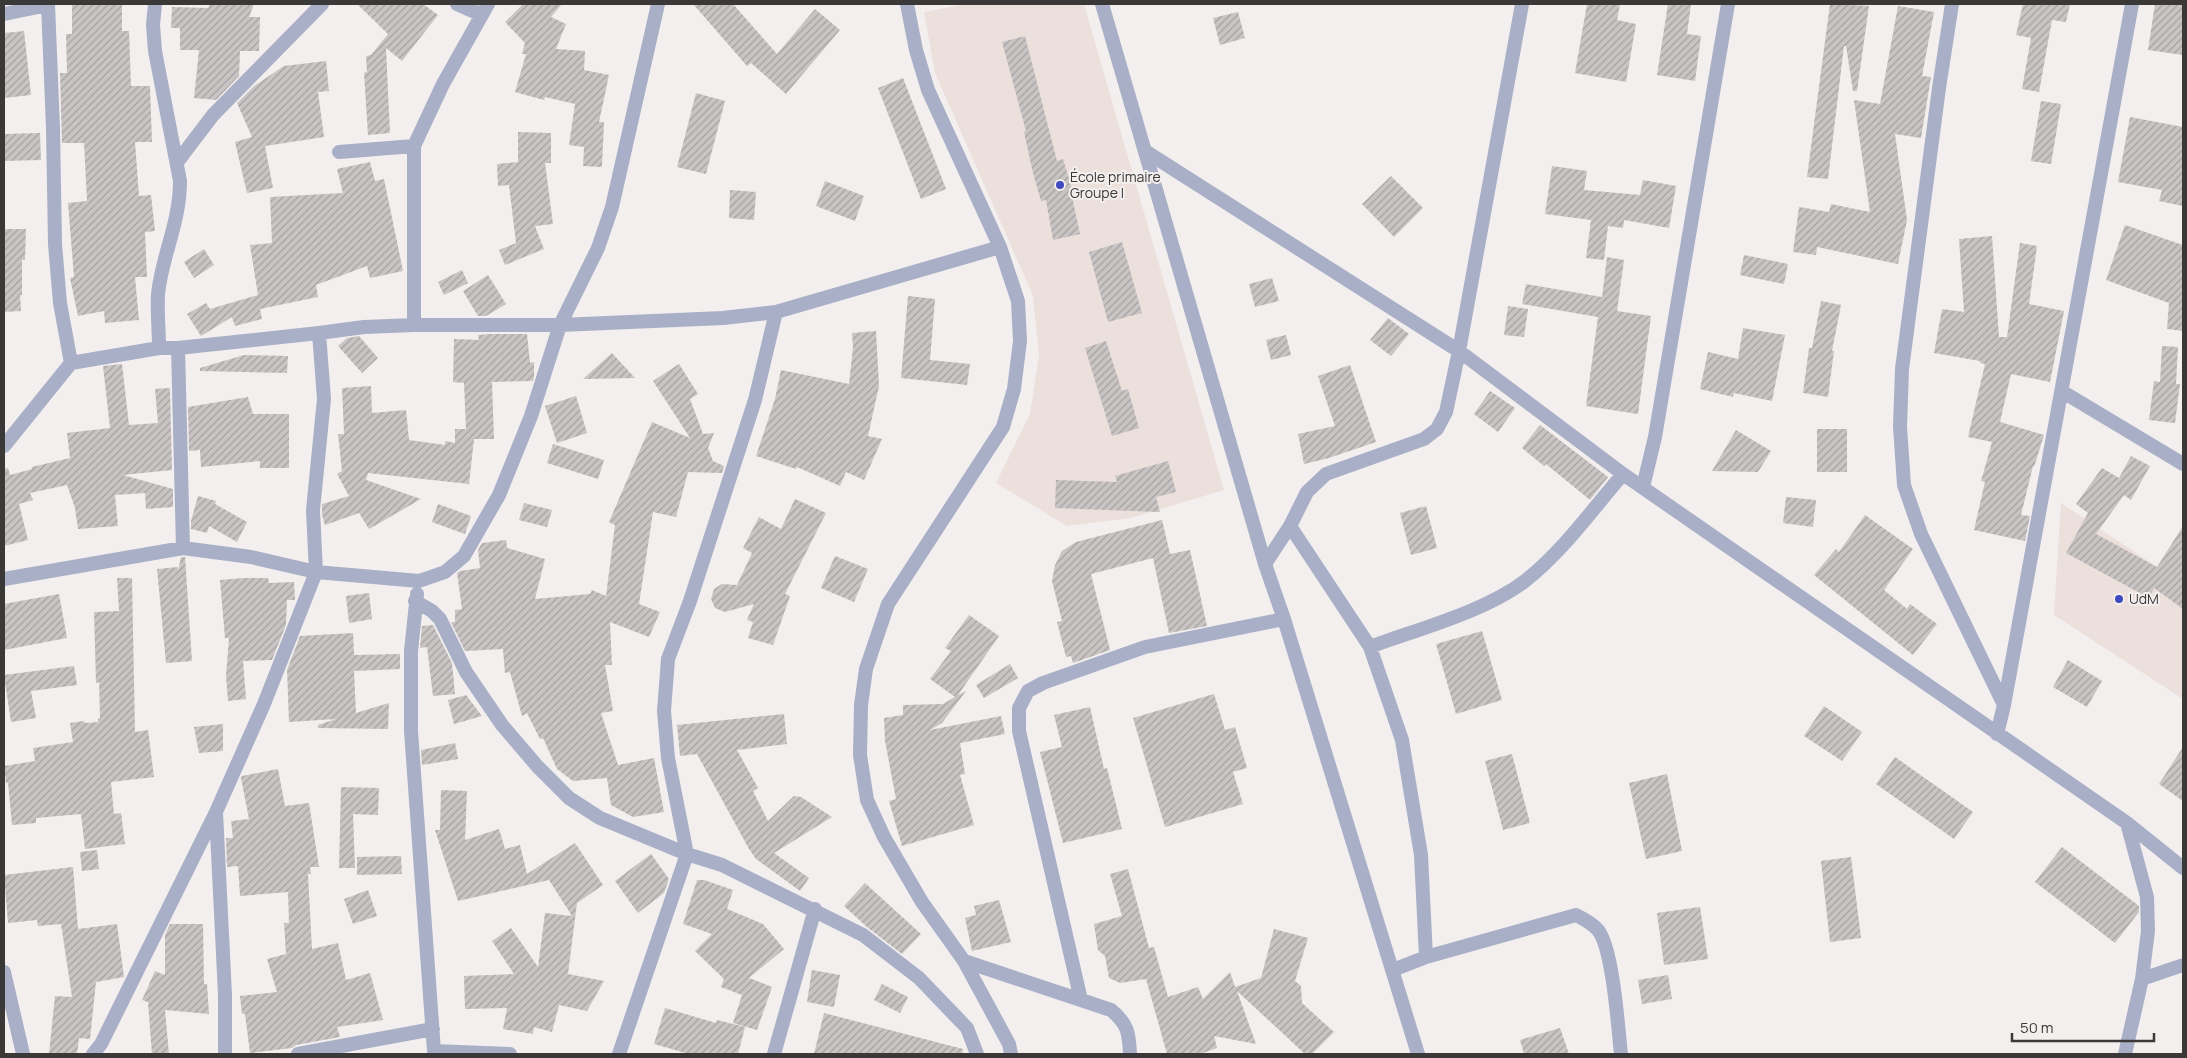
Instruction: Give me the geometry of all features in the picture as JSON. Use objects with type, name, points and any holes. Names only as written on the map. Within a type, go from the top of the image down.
[{"type":"street","points":[[4,14],[48,4],[55,244],[60,303],[72,363]]},
{"type":"street","points":[[155,4],[153,25],[155,51],[178,161],[180,199],[158,294],[159,348]]},
{"type":"street","points":[[178,161],[213,115],[322,4]]},
{"type":"street","points":[[414,325],[414,146],[443,84],[485,9],[457,4]]},
{"type":"street","points":[[4,579],[184,548],[211,550],[251,557],[316,572],[419,582],[445,572],[464,556],[499,494],[531,416],[560,325],[598,248],[612,207],[658,4]]},
{"type":"street","points":[[907,4],[916,50],[928,90],[1000,247],[1018,301],[1020,341],[1014,389],[1003,427],[888,604],[866,669],[861,706],[860,755],[867,800],[884,837],[922,902],[964,961],[1009,1044],[1011,1054]]},
{"type":"street","points":[[1102,4],[1265,564],[1284,619],[1418,1054]]},
{"type":"street","points":[[1265,564],[1290,526],[1307,492],[1326,474],[1424,439],[1437,429],[1446,412],[1522,4]]},
{"type":"street","points":[[1643,487],[1655,438],[1728,4]]},
{"type":"street","points":[[1952,4],[1902,369],[1900,427],[1904,486],[1921,534],[2004,705]]},
{"type":"street","points":[[1997,734],[2063,392],[2132,4]]},
{"type":"street","points":[[339,152],[414,146]]},
{"type":"street","points":[[1145,151],[1458,351],[1623,474],[2127,823],[2183,868]]},
{"type":"street","points":[[4,446],[72,363],[159,348],[178,348],[364,328],[414,325],[560,325],[723,318],[776,312],[1000,247]]},
{"type":"street","points":[[620,1054],[687,854],[668,758],[664,711],[668,659],[690,601],[755,400],[776,312]]},
{"type":"street","points":[[93,1054],[101,1044],[216,812],[264,704],[316,572],[313,510],[324,399],[319,333]]},
{"type":"street","points":[[178,348],[184,548]]},
{"type":"street","points":[[2063,392],[2183,464]]},
{"type":"street","points":[[1370,647],[1481,606],[1524,581],[1556,553],[1623,474]]},
{"type":"street","points":[[1290,526],[1370,647],[1402,740],[1421,855],[1426,957]]},
{"type":"street","points":[[419,582],[415,601],[411,651],[411,730],[434,1052],[510,1054]]},
{"type":"street","points":[[415,601],[432,611],[440,619],[466,672],[502,726],[538,767],[569,798],[600,818],[687,854],[722,865],[815,909],[863,935],[919,978],[967,1028],[977,1054]]},
{"type":"street","points":[[1081,1000],[1018,731],[1019,708],[1028,691],[1043,683],[1145,647],[1284,619]]},
{"type":"street","points":[[216,812],[225,995],[225,1054]]},
{"type":"street","points":[[2125,1054],[2142,979],[2148,931],[2147,896],[2127,823]]},
{"type":"street","points":[[774,1054],[815,909]]},
{"type":"street","points":[[1393,970],[1426,957],[1576,915],[1589,922],[1599,931],[1608,948],[1621,1054]]},
{"type":"street","points":[[964,961],[1111,1010],[1122,1019],[1127,1028],[1130,1054]]},
{"type":"street","points":[[2142,979],[2183,965]]},
{"type":"street","points":[[4,972],[23,1054]]},
{"type":"street","points":[[298,1054],[433,1029]]},
{"type":"shaded area","name":"École primaire Groupe I","points":[[966,4],[1084,4],[1224,490],[1131,518],[1067,526],[996,483],[1030,414],[1039,355],[1033,296],[935,73],[924,12]]},
{"type":"shaded area","name":"UdM","points":[[2061,503],[2183,584],[2183,699],[2054,615]]},
{"type":"building","points":[[72,4],[122,4],[122,31],[129,31],[131,86],[150,86],[152,142],[135,142],[139,196],[151,195],[155,231],[145,232],[147,277],[135,277],[139,320],[105,323],[104,311],[78,316],[70,278],[74,277],[68,203],[87,201],[84,143],[62,143],[60,73],[67,73],[66,34],[72,34]]},
{"type":"building","points":[[210,4],[254,4],[249,17],[260,17],[259,51],[240,51],[239,76],[216,100],[194,98],[199,50],[180,50],[180,28],[171,28],[172,7],[208,8]]},
{"type":"building","points":[[357,4],[423,4],[438,15],[402,61],[386,48],[390,133],[368,135],[364,73],[367,72],[366,56],[371,55],[388,34]]},
{"type":"building","points":[[523,4],[562,4],[551,17],[566,24],[556,49],[585,51],[584,70],[609,75],[599,122],[604,122],[602,167],[583,166],[584,147],[569,145],[575,104],[545,97],[544,100],[515,92],[526,54],[522,54],[525,43],[505,22]]},
{"type":"building","points":[[693,4],[733,4],[777,54],[815,9],[840,30],[786,94],[751,63],[747,66]]},
{"type":"building","points":[[1587,4],[1620,4],[1617,20],[1636,24],[1626,82],[1575,73]]},
{"type":"building","points":[[1668,4],[1691,4],[1687,34],[1701,36],[1695,81],[1657,75]]},
{"type":"building","points":[[1830,4],[1869,6],[1857,91],[1853,91],[1846,46],[1844,46],[1828,179],[1807,177]]},
{"type":"building","points":[[2023,4],[2070,4],[2066,22],[2052,20],[2039,92],[2022,89],[2031,38],[2016,35]]},
{"type":"building","points":[[2155,4],[2183,4],[2183,55],[2148,50]]},
{"type":"building","points":[[1898,6],[1934,12],[1922,76],[1931,77],[1921,138],[1895,134],[1907,220],[1898,264],[1817,247],[1816,255],[1793,252],[1799,207],[1829,212],[1831,204],[1870,212],[1854,100],[1880,104]]},
{"type":"building","points":[[1238,12],[1245,38],[1220,45],[1213,18]]},
{"type":"building","points":[[24,31],[31,95],[4,98],[4,33]]},
{"type":"building","points":[[1025,36],[1057,161],[1063,159],[1073,192],[1071,192],[1080,234],[1053,240],[1046,200],[1041,201],[1033,173],[1024,132],[1026,131],[1002,42]]},
{"type":"building","points":[[326,61],[329,91],[318,92],[324,137],[265,146],[273,188],[247,193],[235,142],[252,137],[237,103],[254,86],[284,66]]},
{"type":"building","points":[[903,78],[946,189],[921,199],[878,88]]},
{"type":"building","points":[[696,93],[725,101],[706,174],[677,167]]},
{"type":"building","points":[[2041,101],[2061,104],[2051,164],[2031,161]]},
{"type":"building","points":[[2130,117],[2183,127],[2183,206],[2159,201],[2162,190],[2118,182]]},
{"type":"building","points":[[518,132],[551,133],[551,163],[545,163],[553,224],[535,226],[544,249],[505,265],[499,250],[516,243],[509,185],[498,186],[497,164],[518,162]]},
{"type":"building","points":[[40,133],[41,160],[4,161],[4,134]]},
{"type":"building","points":[[370,162],[375,181],[384,179],[403,271],[370,278],[367,266],[316,285],[318,297],[260,309],[262,319],[235,326],[232,317],[201,336],[187,314],[206,303],[210,309],[258,295],[250,245],[272,243],[270,197],[343,193],[337,169]]},
{"type":"building","points":[[1552,166],[1587,171],[1584,190],[1640,195],[1643,180],[1676,186],[1669,228],[1624,220],[1623,228],[1608,226],[1604,260],[1586,258],[1591,220],[1545,214]]},
{"type":"building","points":[[1391,176],[1423,208],[1394,237],[1362,204]]},
{"type":"building","points":[[825,181],[864,196],[855,221],[816,206]]},
{"type":"building","points":[[730,190],[756,192],[754,220],[729,218]]},
{"type":"building","points":[[2125,225],[2183,245],[2183,331],[2167,329],[2169,303],[2106,280]]},
{"type":"building","points":[[4,229],[26,229],[25,260],[22,260],[21,311],[4,312]]},
{"type":"building","points":[[1992,236],[1999,337],[2007,337],[2020,243],[2037,246],[2029,304],[2064,311],[2050,382],[2011,374],[2000,422],[2044,435],[2033,466],[2021,515],[2030,516],[2025,541],[1974,530],[1985,482],[1981,481],[1992,442],[1968,437],[1985,364],[1980,363],[1980,361],[1934,353],[1942,309],[1964,312],[1959,239]]},
{"type":"building","points":[[1122,242],[1142,313],[1108,322],[1089,252]]},
{"type":"building","points":[[204,249],[214,265],[194,278],[184,262]]},
{"type":"building","points":[[1744,255],[1788,264],[1784,284],[1740,275]]},
{"type":"building","points":[[1607,257],[1624,260],[1617,311],[1651,316],[1638,414],[1586,406],[1598,317],[1522,304],[1526,284],[1602,297]]},
{"type":"building","points":[[462,270],[468,283],[444,295],[438,282]]},
{"type":"building","points":[[488,275],[506,304],[486,316],[478,316],[463,291]]},
{"type":"building","points":[[1272,278],[1279,301],[1255,307],[1249,284]]},
{"type":"building","points":[[908,296],[935,299],[930,360],[970,364],[967,385],[901,378]]},
{"type":"building","points":[[1821,301],[1841,305],[1832,351],[1834,351],[1828,397],[1803,393],[1809,348],[1812,348]]},
{"type":"building","points":[[1508,306],[1528,309],[1524,337],[1504,335]]},
{"type":"building","points":[[1388,318],[1409,334],[1391,356],[1370,340]]},
{"type":"building","points":[[1743,328],[1785,335],[1772,401],[1734,393],[1733,397],[1700,389],[1708,352],[1738,359]]},
{"type":"building","points":[[876,331],[879,386],[868,436],[882,439],[864,480],[846,472],[840,486],[797,467],[796,469],[756,456],[775,399],[781,370],[849,384],[853,347],[852,333]]},
{"type":"building","points":[[527,334],[530,363],[534,362],[534,377],[533,381],[492,382],[494,439],[474,439],[469,484],[368,473],[366,480],[421,499],[369,529],[359,513],[325,525],[322,515],[322,504],[349,496],[337,474],[342,471],[338,434],[344,434],[342,388],[371,386],[372,413],[406,410],[409,440],[445,445],[445,441],[455,443],[455,429],[466,429],[464,383],[453,382],[454,339],[479,340],[478,335]]},
{"type":"building","points":[[1286,335],[1291,355],[1271,360],[1266,340]]},
{"type":"building","points":[[359,336],[378,358],[362,373],[338,346],[347,338]]},
{"type":"building","points":[[1106,341],[1122,391],[1128,389],[1139,428],[1112,436],[1085,348]]},
{"type":"building","points":[[2162,346],[2178,347],[2176,384],[2180,384],[2175,423],[2149,420],[2154,381],[2160,382]]},
{"type":"building","points":[[612,353],[635,378],[583,379]]},
{"type":"building","points":[[244,355],[288,356],[287,373],[200,371],[200,368]]},
{"type":"building","points":[[122,364],[129,425],[158,423],[155,389],[170,388],[172,470],[123,475],[173,489],[173,507],[146,509],[145,493],[115,495],[118,526],[78,529],[75,508],[67,485],[30,493],[33,500],[19,504],[28,540],[4,546],[4,469],[8,468],[10,475],[32,469],[32,467],[70,458],[67,433],[110,428],[103,366]]},
{"type":"building","points":[[679,364],[698,394],[690,399],[703,434],[714,433],[708,448],[713,461],[724,466],[722,473],[688,472],[676,517],[653,512],[639,604],[660,612],[649,637],[610,622],[612,665],[605,665],[613,711],[601,713],[618,765],[654,758],[664,812],[633,817],[611,805],[607,778],[573,781],[557,769],[543,738],[540,739],[527,713],[522,716],[510,672],[505,673],[503,649],[465,651],[451,622],[455,622],[455,610],[462,609],[457,573],[480,568],[478,550],[482,543],[506,540],[507,548],[545,559],[535,599],[590,594],[592,590],[606,596],[615,525],[609,522],[652,422],[690,438],[653,381]]},
{"type":"building","points":[[1350,365],[1376,442],[1329,458],[1304,464],[1298,434],[1335,426],[1318,376]]},
{"type":"building","points":[[1490,391],[1515,408],[1498,432],[1474,414]]},
{"type":"building","points":[[576,396],[587,433],[557,443],[545,406]]},
{"type":"building","points":[[248,397],[253,414],[289,414],[289,468],[260,468],[260,461],[201,467],[200,450],[189,451],[188,407]]},
{"type":"building","points":[[1540,425],[1608,477],[1590,500],[1546,464],[1544,466],[1522,448]]},
{"type":"building","points":[[1817,429],[1847,429],[1847,472],[1817,472]]},
{"type":"building","points":[[1736,430],[1771,451],[1758,472],[1712,471]]},
{"type":"building","points":[[553,444],[604,460],[598,479],[547,463]]},
{"type":"building","points":[[2131,456],[2150,466],[2131,500],[2124,495],[2096,534],[2157,567],[2183,526],[2183,609],[2154,588],[2149,598],[2066,553],[2088,513],[2076,504],[2102,468],[2119,478]]},
{"type":"building","points":[[1168,461],[1176,492],[1156,497],[1160,512],[1055,508],[1056,480],[1117,482],[1115,476]]},
{"type":"building","points":[[198,496],[216,501],[215,504],[247,522],[237,542],[209,526],[207,533],[191,529],[191,521]]},
{"type":"building","points":[[1786,497],[1816,500],[1813,527],[1783,523]]},
{"type":"building","points":[[795,499],[826,513],[785,594],[790,596],[773,645],[748,638],[753,622],[747,620],[754,604],[725,612],[715,608],[711,599],[714,589],[722,584],[737,585],[752,553],[743,548],[759,517],[781,529]]},
{"type":"building","points":[[524,503],[552,510],[547,527],[519,520]]},
{"type":"building","points":[[438,504],[471,516],[465,534],[432,522]]},
{"type":"building","points":[[1426,506],[1437,548],[1411,555],[1400,513]]},
{"type":"building","points":[[1865,515],[1913,549],[1884,590],[1907,609],[1910,604],[1937,624],[1913,655],[1814,575],[1836,549],[1839,552]]},
{"type":"building","points":[[1162,520],[1170,554],[1190,550],[1207,626],[1169,633],[1153,558],[1091,574],[1110,650],[1073,663],[1071,656],[1066,657],[1057,622],[1062,621],[1052,581],[1055,565],[1062,551],[1076,542]]},
{"type":"building","points":[[835,556],[868,569],[854,602],[821,588]]},
{"type":"building","points":[[181,557],[185,557],[192,661],[166,663],[157,569],[178,567],[178,571]]},
{"type":"building","points":[[117,578],[132,578],[135,732],[148,730],[154,777],[111,782],[114,814],[121,813],[125,844],[85,849],[81,814],[36,818],[36,823],[12,825],[8,783],[6,783],[4,766],[35,761],[33,748],[73,742],[70,723],[98,722],[100,718],[99,682],[96,683],[94,612],[119,611]]},
{"type":"building","points":[[268,578],[269,583],[294,582],[295,600],[287,600],[286,625],[272,660],[243,661],[246,699],[228,701],[226,676],[229,638],[225,638],[220,580]]},
{"type":"building","points":[[369,593],[372,619],[349,623],[346,596]]},
{"type":"building","points":[[59,594],[67,638],[4,650],[4,604]]},
{"type":"building","points":[[969,615],[999,636],[958,695],[966,691],[942,723],[930,730],[1001,716],[1005,734],[960,743],[965,774],[960,775],[974,825],[902,846],[889,801],[896,799],[885,741],[884,718],[903,715],[903,705],[943,704],[955,697],[930,679],[951,651],[945,648]]},
{"type":"building","points":[[433,625],[452,663],[455,694],[433,696],[427,647],[420,648],[422,626]]},
{"type":"building","points":[[1482,631],[1502,700],[1456,714],[1436,644]]},
{"type":"building","points":[[353,633],[354,655],[400,654],[400,669],[354,671],[356,713],[389,703],[388,729],[318,728],[318,725],[336,719],[289,722],[287,670],[300,636]]},
{"type":"building","points":[[2068,660],[2102,681],[2087,707],[2053,687]]},
{"type":"building","points":[[1010,664],[1018,678],[984,698],[976,685]]},
{"type":"building","points":[[74,666],[77,685],[31,691],[36,718],[11,722],[4,675]]},
{"type":"building","points":[[1214,694],[1225,730],[1235,727],[1247,768],[1233,772],[1243,804],[1165,827],[1133,718]]},
{"type":"building","points":[[466,695],[482,716],[454,724],[448,700]]},
{"type":"building","points":[[1824,706],[1862,732],[1842,761],[1804,736]]},
{"type":"building","points":[[1090,707],[1104,769],[1107,768],[1122,829],[1063,843],[1040,752],[1062,747],[1054,715]]},
{"type":"building","points":[[784,714],[787,744],[737,750],[758,788],[753,791],[768,821],[794,796],[801,797],[832,817],[774,853],[809,878],[800,891],[756,859],[697,754],[680,756],[677,725]]},
{"type":"building","points":[[223,724],[223,751],[199,753],[194,727]]},
{"type":"building","points":[[455,743],[458,759],[422,765],[421,750]]},
{"type":"building","points":[[2183,747],[2183,801],[2159,784]]},
{"type":"building","points":[[1512,754],[1530,823],[1503,830],[1485,761]]},
{"type":"building","points":[[1895,757],[1973,812],[1954,839],[1876,784]]},
{"type":"building","points":[[278,769],[285,806],[309,803],[319,867],[310,867],[311,874],[308,874],[312,949],[338,943],[346,980],[370,973],[383,1020],[337,1027],[340,1037],[296,1045],[292,1048],[250,1053],[245,1014],[242,1014],[240,996],[277,992],[267,959],[286,954],[284,923],[289,923],[288,892],[240,896],[238,866],[227,867],[226,838],[233,838],[231,821],[249,819],[242,776]]},
{"type":"building","points":[[1667,774],[1682,851],[1646,859],[1629,783]]},
{"type":"building","points":[[341,787],[379,788],[378,815],[353,814],[355,868],[339,868]]},
{"type":"building","points":[[441,790],[467,791],[465,840],[499,829],[505,849],[520,845],[527,874],[575,843],[603,885],[577,903],[568,974],[604,981],[587,1011],[559,1005],[552,1032],[534,1027],[533,1034],[503,1029],[507,1008],[465,1009],[464,976],[514,974],[492,941],[511,928],[538,967],[545,913],[572,916],[549,880],[458,901],[435,830],[440,830]]},
{"type":"building","points":[[2062,847],[2139,906],[2139,912],[2115,943],[2035,882]]},
{"type":"building","points":[[97,850],[99,869],[82,871],[80,852]]},
{"type":"building","points":[[651,854],[669,879],[664,893],[638,913],[615,881]]},
{"type":"building","points":[[401,856],[402,874],[357,875],[357,857]]},
{"type":"building","points":[[1851,857],[1861,938],[1830,942],[1821,861]]},
{"type":"building","points":[[73,867],[78,929],[117,924],[124,977],[96,982],[90,1039],[79,1038],[77,1054],[49,1054],[55,996],[72,997],[61,924],[38,926],[37,920],[8,923],[4,875]]},
{"type":"building","points":[[1128,869],[1149,948],[1154,947],[1168,997],[1198,987],[1203,999],[1230,972],[1235,987],[1261,978],[1274,929],[1308,938],[1295,981],[1301,986],[1302,1003],[1334,1032],[1312,1054],[1305,1054],[1237,991],[1256,1044],[1214,1036],[1217,1048],[1200,1054],[1167,1054],[1146,979],[1120,983],[1109,978],[1105,956],[1098,950],[1094,924],[1122,916],[1110,874]]},
{"type":"building","points":[[697,880],[704,880],[733,890],[727,909],[763,924],[784,949],[749,978],[772,987],[757,1030],[733,1023],[742,995],[721,987],[724,979],[695,951],[712,934],[683,924]]},
{"type":"building","points":[[865,883],[921,934],[902,954],[867,927],[844,906]]},
{"type":"building","points":[[368,890],[377,916],[353,924],[344,899]]},
{"type":"building","points":[[999,900],[1011,942],[972,951],[965,918],[976,915],[974,906]]},
{"type":"building","points":[[1700,907],[1708,959],[1664,965],[1657,913]]},
{"type":"building","points":[[170,924],[203,924],[204,984],[207,984],[209,1014],[165,1010],[169,1054],[152,1054],[148,1002],[142,1000],[155,971],[165,975],[165,935]]},
{"type":"building","points":[[812,970],[840,975],[834,1007],[807,1002]]},
{"type":"building","points":[[1668,975],[1672,999],[1642,1004],[1638,980]]},
{"type":"building","points":[[882,984],[908,997],[900,1013],[874,1000]]},
{"type":"building","points":[[665,1008],[716,1023],[717,1020],[745,1027],[738,1054],[689,1054],[654,1044]]},
{"type":"building","points":[[824,1013],[963,1049],[962,1054],[814,1054]]},
{"type":"building","points":[[1560,1028],[1569,1054],[1524,1054],[1520,1040]]},
{"type":"place","name":"École primaire Groupe I","points":[[1060,185]]},
{"type":"place","name":"UdM","points":[[2119,599]]}]
